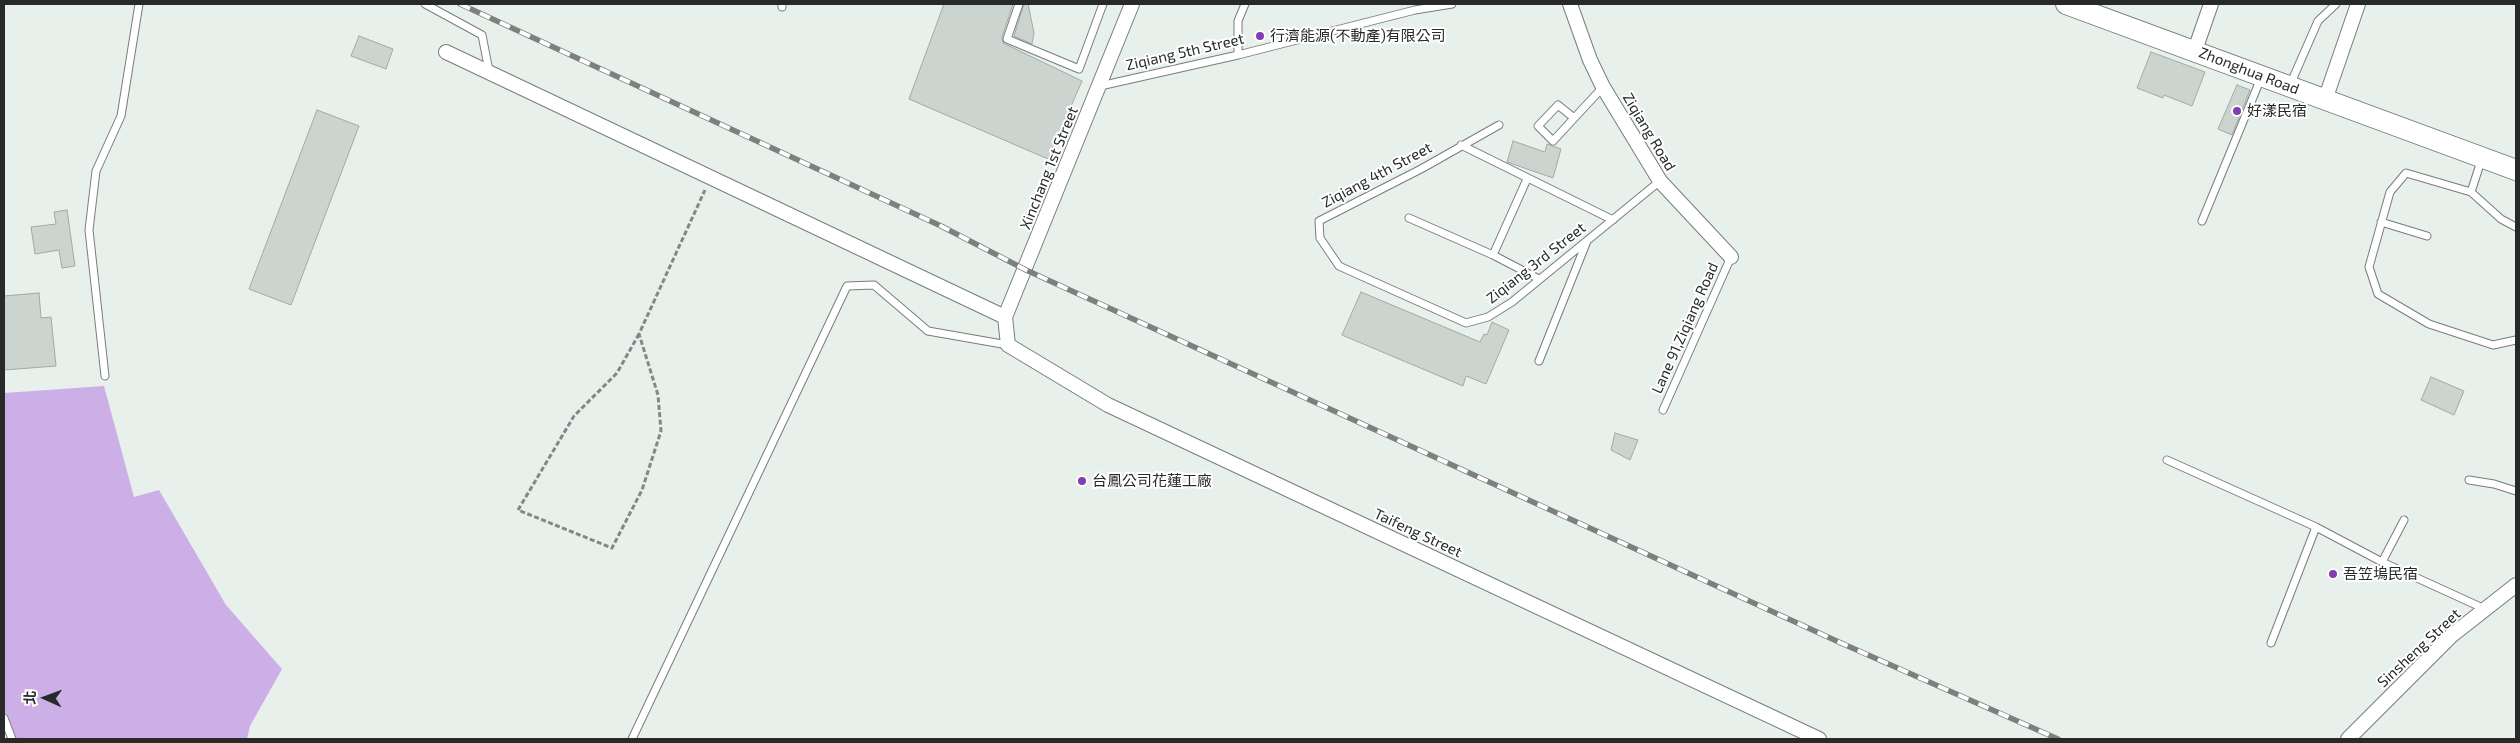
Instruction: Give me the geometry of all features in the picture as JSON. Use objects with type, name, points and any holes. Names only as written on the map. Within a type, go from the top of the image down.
[{"type":"street","name":"Xinchang 1st Street","points":[[1008,345],[1005,318],[1132,4]]},
{"type":"street","name":"Ziqiang Road","points":[[1570,4],[1590,60],[1603,87],[1660,181],[1731,257]]},
{"type":"street","name":"Zhonghua Road","points":[[2066,4],[2196,50],[2325,100],[2516,170]]},
{"type":"street","points":[[2196,50],[2211,4]]},
{"type":"street","points":[[2325,100],[2358,4]]},
{"type":"street","points":[[446,52],[1005,318]]},
{"type":"street","name":"Taifeng Street","points":[[1008,345],[1108,405],[1819,739]]},
{"type":"street","name":"Sinsheng Street","points":[[2348,739],[2451,636],[2516,585]]},
{"type":"lane","points":[[105,376],[89,230],[96,170],[121,116],[139,4]]},
{"type":"lane","points":[[425,4],[482,35],[489,73]]},
{"type":"lane","points":[[1018,4],[1007,39],[1079,69],[1103,4]]},
{"type":"lane","points":[[1238,55],[1238,21],[1245,4]]},
{"type":"lane","name":"Ziqiang 5th Street","points":[[1100,86],[1238,55],[1415,7],[1452,4]]},
{"type":"lane","points":[[2289,86],[2318,21],[2336,4]]},
{"type":"lane","points":[[2202,221],[2262,76]]},
{"type":"lane","points":[[1574,118],[1558,105],[1538,126],[1553,141],[1603,87]]},
{"type":"lane","name":"Ziqiang 4th Street","points":[[1320,238],[1319,221],[1420,169],[1499,125]]},
{"type":"lane","points":[[1461,145],[1613,220]]},
{"type":"lane","points":[[2471,192],[2482,158]]},
{"type":"lane","points":[[2516,227],[2501,220],[2471,192],[2406,173],[2390,192],[2369,267],[2378,294],[2429,324],[2493,345],[2516,340]]},
{"type":"lane","points":[[1493,255],[1527,179]]},
{"type":"lane","name":"Ziqiang 3rd Street","points":[[1320,238],[1339,266],[1466,323],[1488,317],[1512,302],[1660,181]]},
{"type":"lane","points":[[1409,218],[1493,255],[1539,279]]},
{"type":"lane","points":[[2381,222],[2427,236]]},
{"type":"lane","points":[[1539,361],[1588,240]]},
{"type":"lane","name":"Lane 91,Ziqiang Road","points":[[1664,410],[1731,257]]},
{"type":"lane","points":[[632,739],[848,286],[874,285],[928,330],[1008,345]]},
{"type":"lane","points":[[2167,460],[2316,527],[2382,562],[2486,609]]},
{"type":"lane","points":[[2469,480],[2494,484],[2516,491]]},
{"type":"lane","points":[[2382,562],[2404,520]]},
{"type":"lane","points":[[2271,643],[2316,527]]},
{"type":"lane","points":[[4,718],[12,739]]},
{"type":"path","points":[[639,334],[658,395],[661,431],[642,490],[612,548],[518,510],[574,416],[617,373],[639,334],[711,178]]},
{"type":"shaded area","points":[[104,386],[134,497],[159,490],[226,605],[282,669],[250,726],[247,739],[14,739],[4,718],[4,393]]},
{"type":"building","points":[[944,4],[1013,4],[1002,37],[1003,43],[1082,81],[1048,159],[909,99]]},
{"type":"building","points":[[1024,4],[1028,4],[1034,33],[1032,44],[1014,36]]},
{"type":"building","points":[[359,36],[393,49],[386,69],[351,56]]},
{"type":"building","points":[[2151,52],[2205,72],[2192,106],[2164,95],[2163,98],[2137,88]]},
{"type":"building","name":"好漾民宿","points":[[2237,85],[2250,90],[2232,135],[2218,129]]},
{"type":"building","points":[[317,110],[359,126],[291,305],[249,289]]},
{"type":"building","points":[[1513,141],[1545,152],[1547,144],[1561,149],[1553,178],[1507,162]]},
{"type":"building","points":[[67,210],[75,266],[62,268],[59,250],[35,254],[31,227],[56,224],[54,212]]},
{"type":"building","points":[[1361,292],[1480,342],[1484,334],[1487,335],[1492,322],[1509,330],[1486,384],[1466,376],[1463,386],[1342,335]]},
{"type":"building","points":[[39,293],[41,318],[51,317],[56,366],[4,370],[4,296]]},
{"type":"building","points":[[2431,377],[2464,391],[2454,415],[2421,400]]},
{"type":"building","points":[[1615,433],[1638,440],[1630,460],[1611,450]]},
{"type":"railway","points":[[460,4],[941,226],[1026,270],[1841,643],[2058,739]]},
{"type":"place","name":"行濟能源(不動產)有限公司","points":[[1260,36]]},
{"type":"place","name":"好漾民宿","points":[[2237,111]]},
{"type":"place","name":"台鳳公司花蓮工廠","points":[[1082,481]]},
{"type":"place","name":"吾笠塢民宿","points":[[2333,574]]}]
